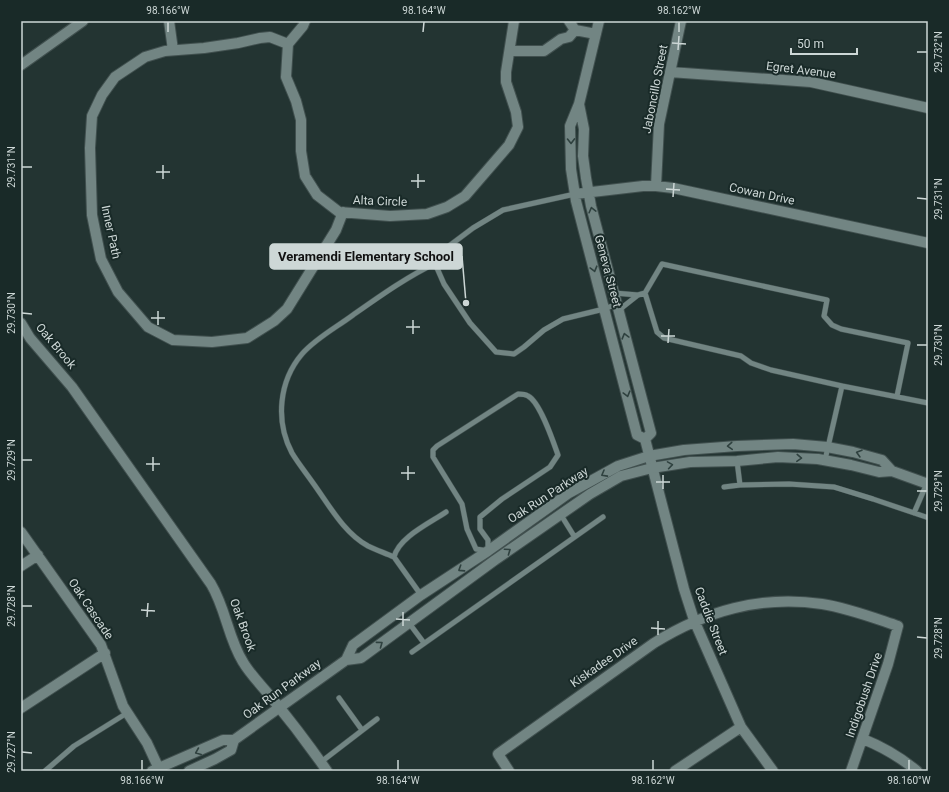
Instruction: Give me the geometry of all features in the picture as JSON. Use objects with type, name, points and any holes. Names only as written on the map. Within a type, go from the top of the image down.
[{"type":"street","points":[[21,65],[83,21]]},
{"type":"street","points":[[169,21],[173,50]]},
{"type":"street","points":[[288,44],[306,21]]},
{"type":"street","name":"Alta Circle","points":[[288,44],[286,78],[296,101],[301,120],[301,151],[305,176],[317,195],[339,212],[390,216],[427,214],[448,207],[465,196],[509,145],[518,127],[516,112],[506,82],[506,72],[514,21]]},
{"type":"street","points":[[569,21],[575,30],[596,34]]},
{"type":"street","name":"Geneva Street","points":[[599,21],[579,104],[570,126],[571,169],[575,194],[638,435],[645,439],[652,468]]},
{"type":"street","name":"Jaboncillo Street","points":[[656,186],[659,124],[681,21]]},
{"type":"street","points":[[510,51],[544,51],[561,39],[569,37],[575,30]]},
{"type":"street","name":"Inner Path","points":[[288,44],[270,37],[204,48],[165,51],[145,58],[116,77],[102,95],[92,116],[90,148],[92,215],[101,259],[118,292],[148,327],[173,340],[212,342],[247,338],[274,321],[287,308],[336,230],[343,212]]},
{"type":"street","name":"Egret Avenue","points":[[670,72],[811,82],[928,108]]},
{"type":"street","name":"Geneva Street","points":[[579,104],[584,129],[583,156],[589,192],[651,433],[645,439]]},
{"type":"street","name":"Cowan Drive","points":[[575,194],[656,186],[928,243]]},
{"type":"street","name":"Oak Brook","points":[[21,323],[30,338],[72,387],[185,539],[219,596],[232,642],[244,665],[279,707],[327,771]]},
{"type":"street","name":"Oak Run Parkway","points":[[346,660],[353,645],[421,595],[488,551],[569,493],[618,466],[649,456],[684,450],[793,444],[827,447],[854,452],[882,460],[892,471]]},
{"type":"street","name":"Oak Run Parkway","points":[[157,770],[223,740],[234,740],[346,660],[361,658],[494,560],[590,494],[621,476],[652,468],[690,462],[737,461],[778,457],[825,460],[879,472],[892,471],[928,482]]},
{"type":"street","name":"Caddie Street","points":[[652,468],[684,589],[694,620],[741,727],[773,771]]},
{"type":"street","name":"Oak Cascade","points":[[21,532],[95,636],[105,653],[120,698],[127,713],[147,743],[157,770]]},
{"type":"street","points":[[488,551],[494,560]]},
{"type":"street","points":[[21,566],[38,555]]},
{"type":"street","name":"Kiskadee Drive","points":[[509,771],[498,754],[654,643],[694,620],[736,607],[769,603],[796,602],[823,604],[898,626]]},
{"type":"street","name":"Indigobush Drive","points":[[851,771],[888,664],[898,626]]},
{"type":"street","points":[[21,708],[105,653]]},
{"type":"street","points":[[675,771],[741,727]]},
{"type":"street","points":[[863,739],[903,759],[917,771]]},
{"type":"street","name":"Oak Run Parkway","points":[[189,771],[231,750],[234,740]]},
{"type":"lane","points":[[575,194],[503,210],[473,228],[448,246],[439,256],[437,268],[444,284],[470,323],[496,352],[514,354],[544,330],[563,319],[618,307],[638,295],[645,293],[662,264],[827,300],[824,316],[832,325],[841,329],[908,343],[897,396]]},
{"type":"lane","points":[[421,595],[394,556],[368,546],[354,537],[338,518],[293,454],[285,438],[282,421],[282,403],[285,383],[294,366],[303,353],[316,341],[421,271],[438,262]]},
{"type":"lane","points":[[614,293],[638,295]]},
{"type":"lane","points":[[645,293],[657,332],[664,338],[741,356],[751,363],[771,370],[928,403]]},
{"type":"lane","points":[[825,460],[842,386]]},
{"type":"lane","points":[[518,394],[527,395],[535,401],[558,454],[550,467],[502,498],[480,517],[480,529],[488,540],[488,551],[476,549],[467,528],[462,504],[433,457],[433,450],[518,394]]},
{"type":"lane","points":[[737,461],[740,485]]},
{"type":"lane","points":[[914,513],[928,482]]},
{"type":"lane","points":[[724,487],[740,485],[796,484],[834,487],[926,517]]},
{"type":"lane","points":[[394,556],[396,550],[403,541],[446,512]]},
{"type":"lane","points":[[561,514],[574,536]]},
{"type":"lane","points":[[412,652],[574,536],[603,517]]},
{"type":"lane","points":[[409,623],[424,643]]},
{"type":"lane","points":[[339,698],[362,730]]},
{"type":"lane","points":[[46,771],[74,746],[127,713]]},
{"type":"lane","points":[[321,762],[377,719]]},
{"type":"place","name":"Veramendi Elementary School","points":[[466,303]]}]
